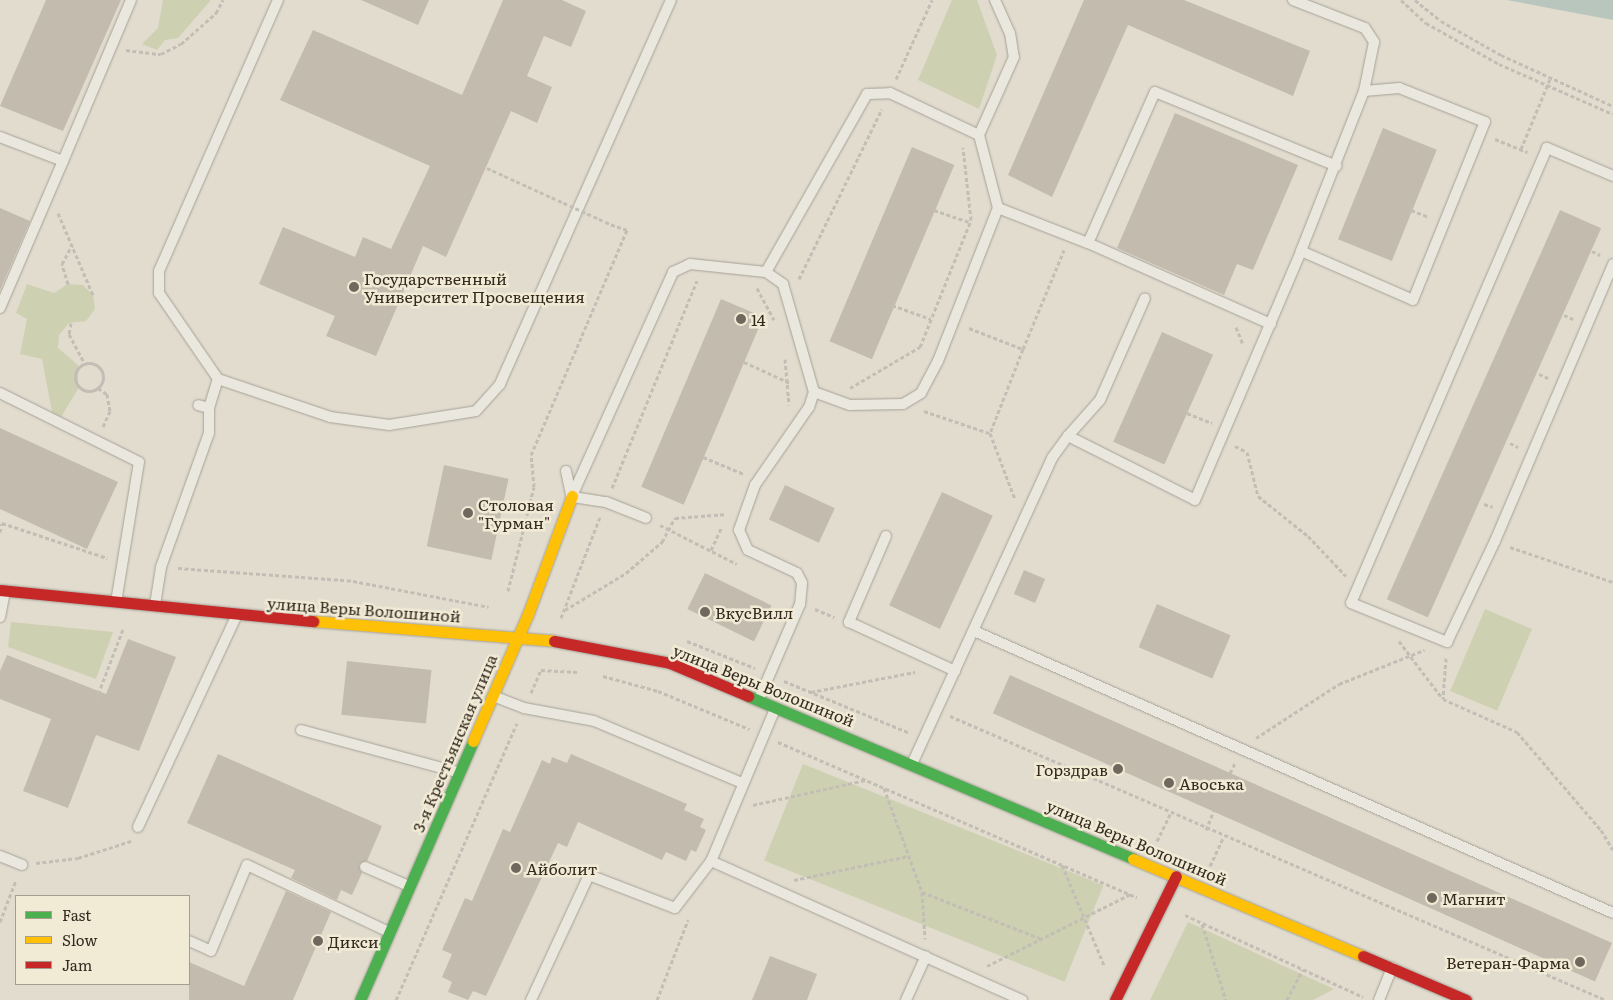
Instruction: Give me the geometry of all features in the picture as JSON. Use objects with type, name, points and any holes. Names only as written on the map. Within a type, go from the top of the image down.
[{"type":"street","name":"3-я Крестьянская улица","points":[[360,1000],[518,636],[572,496]]},
{"type":"street","name":"улица Веры Волошиной","points":[[3,590],[154,609],[518,636],[637,654],[777,706],[1466,1000]]},
{"type":"street","points":[[1115,1000],[1176,876]]},
{"type":"lane","points":[[0,308],[131,0]]},
{"type":"lane","points":[[278,0],[157,282],[164,304],[218,378],[357,423],[413,425],[476,411],[500,384],[671,0]]},
{"type":"lane","points":[[814,392],[850,405],[902,404],[921,393],[953,321],[996,213],[979,135],[1014,57],[1010,33],[995,0]]},
{"type":"lane","points":[[1068,436],[1195,500],[1227,429],[1336,166],[1364,91],[1374,42],[1370,31],[1293,0]]},
{"type":"lane","points":[[1302,251],[1413,300],[1485,122],[1411,92],[1391,88],[1364,91]]},
{"type":"lane","points":[[1088,243],[1155,92],[1336,166]]},
{"type":"lane","points":[[766,272],[866,94],[890,93],[979,135]]},
{"type":"lane","points":[[0,137],[63,161]]},
{"type":"lane","points":[[1613,176],[1547,148],[1351,603],[1447,642],[1495,541],[1613,264]]},
{"type":"lane","points":[[996,213],[1088,243],[1271,324]]},
{"type":"lane","points":[[572,496],[673,272],[690,264],[766,272],[783,284],[814,392],[809,407],[755,485],[739,530],[748,550],[797,573],[802,583],[800,604],[758,699]]},
{"type":"lane","points":[[912,764],[936,710],[951,669],[974,631],[1052,458],[1068,436],[1100,400],[1145,298]]},
{"type":"lane","points":[[154,609],[161,567],[209,434],[208,408],[218,378]]},
{"type":"lane","points":[[0,393],[138,462],[116,604]]},
{"type":"lane","points":[[198,405],[208,408]]},
{"type":"lane","points":[[566,471],[572,496]]},
{"type":"lane","points":[[572,496],[606,502],[646,518]]},
{"type":"lane","points":[[886,536],[849,622],[951,669]]},
{"type":"lane","points":[[0,617],[3,590]]},
{"type":"lane","points":[[138,827],[237,616]]},
{"type":"lane","points":[[974,631],[1613,913]]},
{"type":"lane","points":[[492,696],[524,708],[594,721],[742,783]]},
{"type":"lane","points":[[531,1000],[589,875],[676,908],[711,861],[734,809],[742,783],[777,706]]},
{"type":"lane","points":[[301,730],[459,772]]},
{"type":"lane","points":[[0,856],[22,865]]},
{"type":"lane","points":[[711,861],[1022,1000]]},
{"type":"lane","points":[[190,941],[211,951],[247,865],[390,932]]},
{"type":"lane","points":[[365,867],[410,886]]},
{"type":"lane","points":[[906,1000],[926,956]]},
{"type":"lane","points":[[1379,1000],[1392,968]]},
{"type":"path","points":[[111,44],[137,53],[161,54],[202,28],[223,0]]},
{"type":"path","points":[[795,286],[890,93],[932,0]]},
{"type":"path","points":[[1401,0],[1438,30],[1547,87],[1613,114]]},
{"type":"path","points":[[1415,0],[1441,21],[1550,79],[1613,106]]},
{"type":"path","points":[[1521,149],[1550,79]]},
{"type":"path","points":[[1481,133],[1543,158]]},
{"type":"path","points":[[839,386],[848,389],[920,347],[970,224],[960,140]]},
{"type":"path","points":[[486,168],[627,230],[531,455],[534,487],[505,600]]},
{"type":"path","points":[[47,199],[54,204],[94,295]]},
{"type":"path","points":[[934,210],[970,224],[996,213]]},
{"type":"path","points":[[1056,243],[1074,250]]},
{"type":"path","points":[[68,284],[62,264],[72,245]]},
{"type":"path","points":[[1024,523],[990,434],[1065,247]]},
{"type":"path","points":[[561,619],[694,284],[701,278]]},
{"type":"path","points":[[750,284],[766,300],[777,330]]},
{"type":"path","points":[[892,305],[931,319]]},
{"type":"path","points":[[953,321],[1023,349]]},
{"type":"path","points":[[71,323],[69,334],[84,362],[102,372],[98,388],[90,392],[78,389],[78,365],[84,362]]},
{"type":"path","points":[[1232,323],[1245,349]]},
{"type":"path","points":[[784,354],[790,383],[788,410]]},
{"type":"path","points":[[744,362],[790,383]]},
{"type":"path","points":[[97,441],[110,411],[107,394],[98,388]]},
{"type":"path","points":[[902,404],[990,434]]},
{"type":"path","points":[[1187,413],[1227,429]]},
{"type":"path","points":[[1214,424],[1217,416]]},
{"type":"path","points":[[1222,440],[1247,452],[1258,496],[1308,536],[1357,588]]},
{"type":"path","points":[[703,457],[747,475]]},
{"type":"path","points":[[743,483],[750,469]]},
{"type":"path","points":[[711,550],[731,507]]},
{"type":"path","points":[[564,610],[626,572],[662,542],[675,518],[728,514]]},
{"type":"path","points":[[646,518],[744,567]]},
{"type":"path","points":[[0,532],[1,523],[71,549],[124,562]]},
{"type":"path","points":[[1495,541],[1613,582]]},
{"type":"path","points":[[161,567],[353,581],[494,608]]},
{"type":"path","points":[[800,604],[849,622]]},
{"type":"path","points":[[1378,614],[1443,699],[1517,732],[1613,850]]},
{"type":"path","points":[[96,700],[123,628]]},
{"type":"path","points":[[1241,748],[1339,684],[1447,642],[1443,699]]},
{"type":"path","points":[[810,692],[951,669]]},
{"type":"path","points":[[396,1000],[541,670],[583,673]]},
{"type":"path","points":[[598,675],[658,691],[1143,899]]},
{"type":"path","points":[[936,710],[1223,838],[1606,1000]]},
{"type":"path","points":[[734,809],[867,780]]},
{"type":"path","points":[[884,788],[922,892],[926,956]]},
{"type":"path","points":[[1206,830],[1214,810]]},
{"type":"path","points":[[1156,844],[1170,814]]},
{"type":"path","points":[[0,922],[22,865],[130,844],[138,827]]},
{"type":"path","points":[[1209,869],[1223,838]]},
{"type":"path","points":[[768,886],[909,856]]},
{"type":"path","points":[[1062,864],[1106,971]]},
{"type":"path","points":[[922,892],[1042,939]]},
{"type":"path","points":[[968,976],[1132,894]]},
{"type":"path","points":[[1176,911],[1371,1000]]},
{"type":"path","points":[[657,1000],[689,916]]},
{"type":"path","points":[[1202,923],[1226,1000]]},
{"type":"path","points":[[1287,1000],[1302,970]]},
{"type":"green space","points":[[163,0],[211,0],[178,38],[165,40],[157,50],[142,44],[158,28]]},
{"type":"green space","points":[[952,0],[977,0],[997,55],[979,109],[918,80]]},
{"type":"green space","points":[[27,284],[54,293],[68,284],[83,285],[93,295],[95,309],[86,321],[69,323],[59,335],[58,348],[78,365],[78,389],[61,417],[52,412],[42,359],[20,354],[27,319],[16,313]]},
{"type":"green space","points":[[1485,609],[1532,629],[1497,711],[1450,691]]},
{"type":"green space","points":[[11,622],[113,632],[96,679],[8,647]]},
{"type":"green space","points":[[803,764],[1103,885],[1064,982],[764,860]]},
{"type":"green space","points":[[1188,922],[1334,989],[1313,1000],[1150,1000]]},
{"type":"shaded area","points":[[1507,0],[1613,0],[1613,20],[1570,12]]},
{"type":"building","points":[[46,0],[121,0],[63,131],[0,106]]},
{"type":"building","points":[[361,0],[429,0],[418,25]]},
{"type":"building","points":[[503,0],[562,0],[586,11],[571,47],[544,36],[527,76],[552,87],[537,123],[511,111],[446,257],[423,246],[376,356],[326,336],[335,316],[259,284],[283,227],[355,257],[363,237],[391,249],[430,166],[280,100],[313,30],[462,95]]},
{"type":"building","points":[[1084,0],[1184,0],[1310,51],[1293,96],[1128,25],[1052,197],[1008,175]]},
{"type":"building","points":[[1175,113],[1298,165],[1253,270],[1237,264],[1224,295],[1117,248]]},
{"type":"building","points":[[1383,128],[1437,150],[1392,261],[1338,239]]},
{"type":"building","points":[[912,147],[954,165],[872,359],[830,341]]},
{"type":"building","points":[[0,208],[30,221],[0,290]]},
{"type":"building","points":[[1560,210],[1601,228],[1428,617],[1387,599]]},
{"type":"building","points":[[721,299],[763,317],[684,505],[641,487]]},
{"type":"building","points":[[1162,332],[1213,355],[1164,464],[1113,442]]},
{"type":"building","points":[[0,428],[118,482],[87,549],[0,509]]},
{"type":"building","name":"Столовая \"Гурман\"","points":[[444,465],[509,479],[491,560],[427,546]]},
{"type":"building","points":[[785,485],[835,508],[819,543],[769,519]]},
{"type":"building","points":[[942,492],[993,516],[940,629],[889,605]]},
{"type":"building","points":[[1024,570],[1045,579],[1035,603],[1014,594]]},
{"type":"building","points":[[705,573],[772,605],[754,641],[687,609]]},
{"type":"building","points":[[1157,604],[1231,635],[1212,679],[1139,647]]},
{"type":"building","points":[[128,639],[176,657],[139,751],[96,735],[68,808],[23,791],[51,719],[0,699],[0,671],[7,655],[106,694]]},
{"type":"building","points":[[347,661],[432,670],[426,724],[341,715]]},
{"type":"building","points":[[1010,675],[1612,943],[1595,981],[993,713]]},
{"type":"building","points":[[218,754],[382,826],[367,861],[359,864],[362,873],[352,895],[341,890],[337,900],[291,878],[295,870],[187,823]]},
{"type":"building","points":[[571,754],[687,804],[684,810],[704,819],[700,827],[706,830],[696,852],[691,850],[686,861],[666,852],[662,860],[578,822],[567,847],[558,843],[486,996],[473,991],[468,1000],[448,992],[452,982],[442,977],[452,954],[442,950],[465,898],[472,901],[503,829],[510,832],[542,760],[550,764],[552,757],[567,763]]},
{"type":"building","points":[[286,891],[331,912],[293,1000],[189,1000],[190,962],[244,986]]},
{"type":"building","points":[[770,956],[817,974],[807,1000],[752,1000]]},
{"type":"traffic: fast","points":[[748,696],[1133,859]]},
{"type":"traffic: fast","points":[[360,1000],[473,741]]},
{"type":"traffic: slow","points":[[473,741],[528,614],[572,496]]},
{"type":"traffic: slow","points":[[313,621],[554,641]]},
{"type":"traffic: slow","points":[[1133,859],[1363,956]]},
{"type":"traffic: jam","points":[[0,590],[313,621]]},
{"type":"traffic: jam","points":[[554,641],[670,663],[748,696]]},
{"type":"traffic: jam","points":[[1115,1000],[1176,876]]},
{"type":"traffic: jam","points":[[1363,956],[1466,1000]]},
{"type":"place","name":"Государственный Университет Просвещения","points":[[354,287]]},
{"type":"place","name":"14","points":[[741,319]]},
{"type":"place","name":"Столовая \"Гурман\"","points":[[468,513]]},
{"type":"place","name":"ВкусВилл","points":[[705,612]]},
{"type":"place","name":"Горздрав","points":[[1118,769]]},
{"type":"place","name":"Авоська","points":[[1169,783]]},
{"type":"place","name":"Айболит","points":[[516,868]]},
{"type":"place","name":"Магнит","points":[[1432,898]]},
{"type":"place","name":"Дикси","points":[[318,941]]},
{"type":"place","name":"Ветеран-Фарма","points":[[1580,962]]}]
